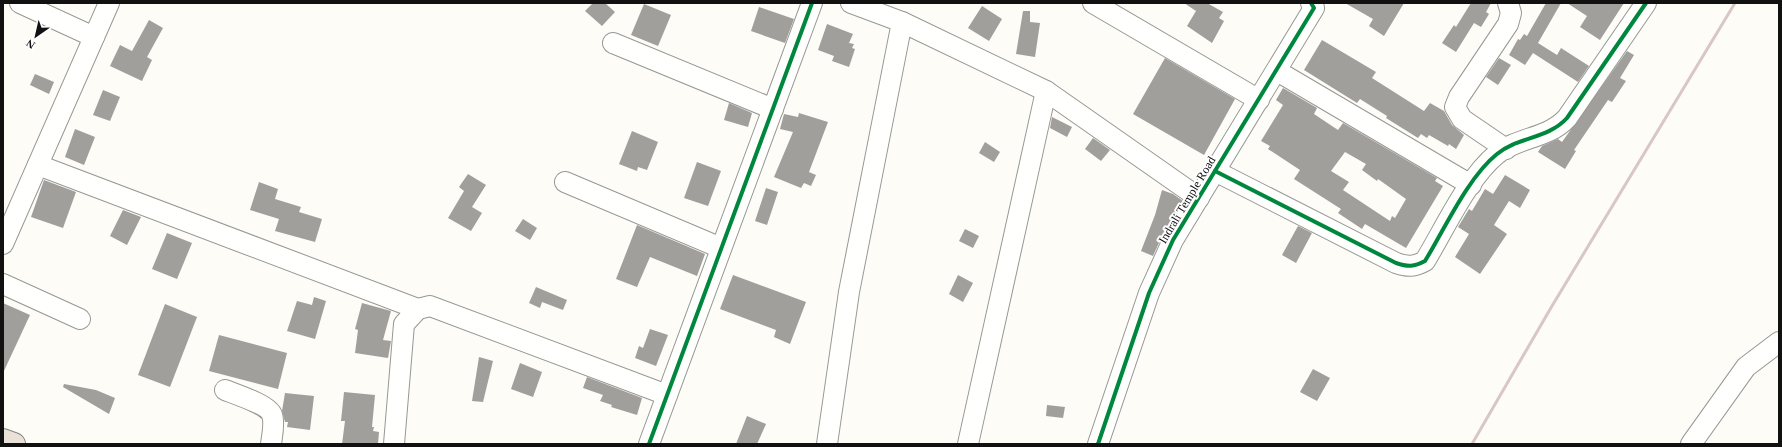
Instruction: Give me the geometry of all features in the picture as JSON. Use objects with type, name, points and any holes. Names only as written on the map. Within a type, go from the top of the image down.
[{"type":"highway","points":[[3,440],[14,444]]},
{"type":"street","points":[[20,3],[94,37]]},
{"type":"street","points":[[3,244],[109,3]]},
{"type":"street","points":[[649,444],[812,3]]},
{"type":"street","points":[[851,3],[902,22],[1046,91],[1199,198]]},
{"type":"street","points":[[1093,3],[1259,100]]},
{"type":"street","name":"Indrali Temple Road","points":[[1098,444],[1149,293],[1173,240],[1314,8],[1311,3]]},
{"type":"street","points":[[1506,148],[1462,119],[1455,107],[1459,97],[1508,24],[1511,13],[1508,3]]},
{"type":"street","points":[[1215,171],[1407,267],[1417,266],[1424,261],[1471,185],[1489,162],[1506,148],[1558,128],[1567,118],[1646,3]]},
{"type":"street","points":[[827,444],[849,292],[902,22]]},
{"type":"street","points":[[613,43],[773,108]]},
{"type":"street","points":[[1277,71],[1471,185]]},
{"type":"street","points":[[968,444],[1046,91]]},
{"type":"street","points":[[38,165],[418,309]]},
{"type":"street","points":[[565,182],[721,248]]},
{"type":"street","points":[[3,284],[80,319]]},
{"type":"street","points":[[394,444],[404,324],[418,309],[430,306],[667,395]]},
{"type":"street","points":[[1694,443],[1746,367],[1779,342]]},
{"type":"street","points":[[225,390],[263,406],[271,413],[273,417],[271,444]]},
{"type":"building","points":[[593,3],[605,3],[615,12],[602,26],[585,11]]},
{"type":"building","points":[[1184,3],[1207,3],[1223,12],[1219,18],[1224,21],[1212,43],[1187,26],[1196,11]]},
{"type":"building","points":[[1345,3],[1404,3],[1384,36],[1369,26],[1373,19]]},
{"type":"building","points":[[1471,3],[1491,3],[1486,12],[1489,14],[1481,27],[1474,23],[1456,52],[1442,43],[1454,25],[1456,27]]},
{"type":"building","points":[[1546,3],[1561,3],[1538,43],[1557,55],[1561,48],[1589,66],[1578,82],[1533,53],[1525,65],[1509,55],[1518,39],[1520,40],[1524,34],[1527,36]]},
{"type":"building","points":[[1567,3],[1624,3],[1600,40],[1580,27],[1587,16]]},
{"type":"building","points":[[644,4],[671,15],[658,46],[631,35]]},
{"type":"building","points":[[982,6],[1002,19],[989,41],[968,28]]},
{"type":"building","points":[[759,7],[794,19],[785,43],[751,31]]},
{"type":"building","points":[[1023,11],[1030,11],[1030,22],[1040,23],[1035,57],[1016,54]]},
{"type":"building","points":[[149,20],[163,28],[147,57],[152,60],[142,81],[110,66],[120,45],[132,51]]},
{"type":"building","points":[[827,24],[853,34],[849,43],[854,44],[852,48],[855,49],[849,67],[832,61],[834,56],[818,50]]},
{"type":"building","points":[[1322,40],[1376,72],[1372,78],[1424,111],[1430,103],[1444,111],[1452,125],[1464,135],[1456,149],[1449,144],[1448,146],[1429,135],[1427,138],[1421,134],[1418,138],[1386,118],[1387,116],[1360,99],[1357,103],[1304,70]]},
{"type":"building","points":[[1627,51],[1634,55],[1620,78],[1626,81],[1612,102],[1608,100],[1574,150],[1576,151],[1565,169],[1538,152],[1542,146],[1558,139],[1562,142]]},
{"type":"building","points":[[1165,58],[1235,99],[1204,155],[1133,114]]},
{"type":"building","points":[[1499,58],[1511,65],[1498,85],[1486,77]]},
{"type":"building","points":[[35,74],[54,82],[49,94],[30,85]]},
{"type":"building","points":[[1283,88],[1317,108],[1314,114],[1338,130],[1343,123],[1437,178],[1435,181],[1443,186],[1406,248],[1365,224],[1362,229],[1338,213],[1341,209],[1294,179],[1300,170],[1268,149],[1270,146],[1261,141],[1283,105],[1276,100]],"holes":[[[1345,152],[1366,164],[1362,170],[1377,181],[1378,179],[1406,199],[1395,218],[1392,216],[1390,221],[1343,190],[1349,182],[1331,171]]]},
{"type":"building","points":[[103,90],[120,97],[110,121],[93,115]]},
{"type":"building","points":[[729,103],[752,113],[748,127],[724,120]]},
{"type":"building","points":[[799,113],[828,122],[809,172],[816,175],[811,186],[804,183],[801,188],[774,177],[793,132],[780,129],[784,114],[798,117]]},
{"type":"building","points":[[1052,117],[1072,127],[1067,137],[1050,128]]},
{"type":"building","points":[[75,129],[95,137],[84,165],[65,157]]},
{"type":"building","points":[[632,131],[658,142],[647,170],[638,167],[637,171],[619,164]]},
{"type":"building","points":[[1093,138],[1110,150],[1101,161],[1085,149]]},
{"type":"building","points":[[985,142],[1000,152],[994,162],[979,153]]},
{"type":"building","points":[[697,162],[721,171],[708,206],[684,198]]},
{"type":"building","points":[[468,174],[486,185],[472,207],[482,213],[471,231],[448,218],[464,191],[459,187]]},
{"type":"building","points":[[1505,175],[1530,190],[1520,208],[1509,201],[1494,225],[1507,234],[1480,274],[1455,257],[1469,234],[1458,227],[1469,209],[1472,211],[1485,189],[1493,194]]},
{"type":"building","points":[[44,180],[76,192],[63,228],[31,217]]},
{"type":"building","points":[[259,182],[278,189],[275,199],[301,207],[299,212],[322,219],[315,242],[275,231],[279,219],[250,210]]},
{"type":"building","points":[[766,188],[778,192],[767,225],[755,221]]},
{"type":"building","points":[[1162,190],[1173,194],[1183,201],[1163,234],[1153,256],[1141,251],[1155,215]]},
{"type":"building","points":[[123,210],[141,217],[127,245],[110,236]]},
{"type":"building","points":[[523,219],[537,228],[530,240],[515,231]]},
{"type":"building","points":[[637,225],[705,254],[697,276],[650,257],[637,287],[616,279]]},
{"type":"building","points":[[1298,226],[1312,233],[1296,263],[1282,255]]},
{"type":"building","points":[[965,229],[979,236],[973,248],[959,241]]},
{"type":"building","points":[[167,233],[192,243],[177,279],[152,269]]},
{"type":"building","points":[[733,275],[806,302],[790,344],[774,337],[776,330],[720,309]]},
{"type":"building","points":[[958,275],[973,283],[963,302],[949,294]]},
{"type":"building","points":[[536,287],[567,300],[563,310],[542,302],[540,308],[529,303]]},
{"type":"building","points":[[314,297],[326,301],[315,339],[287,331],[297,301],[312,305]]},
{"type":"building","points":[[3,303],[30,315],[3,373]]},
{"type":"building","points":[[362,303],[391,311],[383,340],[391,341],[388,358],[355,353],[358,330],[355,329]]},
{"type":"building","points":[[165,304],[197,317],[170,387],[138,375]]},
{"type":"building","points":[[650,329],[668,335],[656,366],[635,358],[639,346],[643,348]]},
{"type":"building","points":[[219,335],[287,353],[278,389],[209,371]]},
{"type":"building","points":[[479,357],[493,361],[483,402],[472,401]]},
{"type":"building","points":[[520,363],[542,372],[533,397],[511,389]]},
{"type":"building","points":[[1313,369],[1330,378],[1317,401],[1300,392]]},
{"type":"building","points":[[587,377],[642,398],[637,415],[611,407],[612,405],[600,401],[603,395],[583,388]]},
{"type":"building","points":[[64,384],[96,390],[115,398],[109,414],[63,387]]},
{"type":"building","points":[[344,392],[375,395],[372,427],[374,427],[373,431],[379,432],[378,444],[342,444],[345,421],[341,421]]},
{"type":"building","points":[[285,393],[314,396],[310,430],[287,427],[288,422],[285,422],[282,411]]},
{"type":"building","points":[[1047,405],[1065,407],[1063,418],[1046,416]]},
{"type":"building","points":[[747,416],[766,424],[757,444],[736,444]]},
{"type":"railway","points":[[1472,444],[1552,306],[1735,3]]},
{"type":"cycle path","points":[[649,444],[812,3]]},
{"type":"cycle path","points":[[1098,444],[1149,293],[1173,240],[1314,8],[1311,3]]},
{"type":"cycle path","points":[[1215,171],[1396,263],[1408,266],[1418,264],[1425,261],[1457,204],[1486,164],[1505,148],[1551,130],[1567,118],[1646,3]]}]
